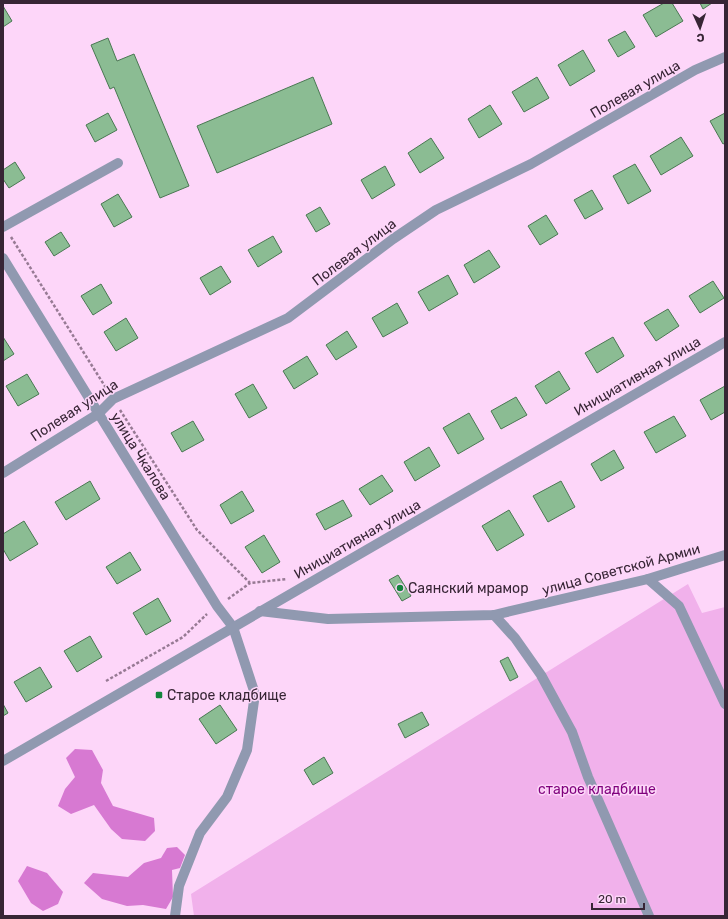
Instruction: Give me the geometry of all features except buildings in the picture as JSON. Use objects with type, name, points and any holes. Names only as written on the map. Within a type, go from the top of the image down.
[{"type":"street","name":"Полевая улица","points":[[3,472],[98,414],[113,399],[288,318],[393,239],[436,210],[531,164],[694,70],[725,57]]},
{"type":"street","points":[[4,227],[118,163]]},
{"type":"street","name":"улица Чкалова","points":[[3,258],[98,414],[218,606],[233,627],[255,694],[247,750],[227,797],[200,833],[179,886],[175,916]]},
{"type":"street","name":"Инициативная улица","points":[[3,761],[725,342]]},
{"type":"street","name":"улица Советской Армии","points":[[260,611],[328,619],[494,615],[648,579],[725,555]]},
{"type":"street","points":[[648,579],[679,606],[723,691],[725,704]]},
{"type":"street","points":[[494,615],[515,638],[541,675],[572,732],[588,777],[649,916]]},
{"type":"path","points":[[4,227],[197,530],[250,583]]},
{"type":"path","points":[[106,681],[183,637],[199,620],[250,583],[292,579]]},
{"type":"green space","name":"старое кладбище","points":[[688,584],[702,613],[725,607],[725,916],[194,916],[191,894]]},
{"type":"shaded area","points":[[75,749],[92,750],[103,770],[101,783],[113,806],[154,818],[155,831],[145,841],[122,839],[111,829],[94,805],[71,814],[58,806],[65,789],[75,777],[66,758]]},
{"type":"shaded area","points":[[177,847],[185,855],[180,868],[172,870],[173,897],[166,909],[143,905],[127,906],[102,899],[84,883],[93,873],[128,877],[144,863],[161,858],[167,848]]},
{"type":"shaded area","points":[[27,866],[47,873],[63,892],[58,904],[43,911],[31,903],[18,881]]},
{"type":"place","name":"Саянский мрамор","points":[[400,588]]},
{"type":"place","name":"Старое кладбище","points":[[159,695]]}]
